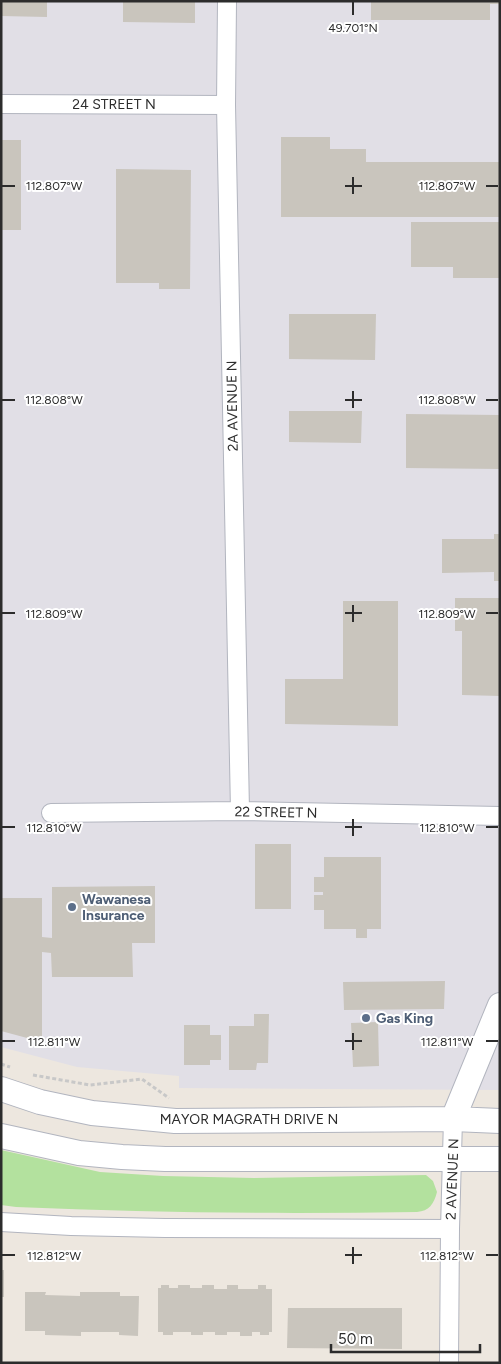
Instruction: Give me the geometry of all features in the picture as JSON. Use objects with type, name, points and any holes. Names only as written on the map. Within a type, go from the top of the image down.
[{"type":"main road","name":"2 AVENUE N","points":[[453,1119],[500,1005]]},
{"type":"main road","name":"MAYOR MAGRATH DRIVE N","points":[[1,1090],[40,1102],[92,1113],[176,1121],[453,1119],[500,1121]]},
{"type":"main road","points":[[1,1136],[78,1153],[165,1159],[500,1159]]},
{"type":"street","name":"2A AVENUE N","points":[[226,1],[226,105],[240,811]]},
{"type":"street","name":"24 STREET N","points":[[1,104],[226,105]]},
{"type":"street","name":"22 STREET N","points":[[52,813],[240,811],[500,816]]},
{"type":"street","name":"2 AVENUE N","points":[[449,1363],[453,1119]]},
{"type":"street","points":[[1,1222],[156,1228],[450,1229]]},
{"type":"path","points":[[1,1064],[18,1070]]},
{"type":"path","points":[[26,1072],[90,1085],[142,1079],[176,1102]]},
{"type":"shaded area","points":[[1,1],[500,1],[500,1090],[179,1088],[179,1076],[77,1067],[1,1047]]},
{"type":"green space","points":[[1,1150],[100,1172],[163,1176],[254,1178],[426,1175],[433,1181],[437,1192],[430,1206],[425,1210],[417,1212],[116,1211],[16,1207],[1,1205]]},
{"type":"building","points":[[1,1],[47,1],[47,17],[1,16]]},
{"type":"building","points":[[123,1],[195,1],[195,23],[123,22]]},
{"type":"building","points":[[371,1],[500,1],[500,4],[490,4],[490,20],[371,20]]},
{"type":"building","points":[[281,137],[330,137],[330,149],[366,149],[366,162],[500,162],[500,217],[281,217]]},
{"type":"building","points":[[1,140],[21,140],[21,230],[1,230]]},
{"type":"building","points":[[116,169],[191,170],[190,289],[159,289],[159,283],[116,283]]},
{"type":"building","points":[[411,222],[500,222],[500,278],[453,278],[453,267],[411,267]]},
{"type":"building","points":[[289,314],[376,314],[375,360],[289,359]]},
{"type":"building","points":[[289,411],[362,411],[361,443],[289,442]]},
{"type":"building","points":[[406,414],[500,415],[500,469],[406,468]]},
{"type":"building","points":[[494,534],[500,534],[500,581],[494,581],[494,572],[442,573],[442,539],[494,539]]},
{"type":"building","points":[[455,598],[500,598],[500,696],[462,695],[462,631],[455,631]]},
{"type":"building","points":[[343,601],[398,601],[398,726],[285,724],[285,679],[343,679]]},
{"type":"building","points":[[255,844],[291,844],[291,909],[255,909]]},
{"type":"building","points":[[324,857],[381,857],[381,929],[367,929],[367,938],[356,938],[356,929],[324,929],[324,910],[314,910],[314,895],[323,895],[323,892],[314,892],[314,877],[324,877]]},
{"type":"building","points":[[155,886],[155,943],[132,943],[133,977],[52,977],[51,953],[42,952],[42,1042],[1,1031],[1,898],[42,898],[42,937],[52,938],[52,887]]},
{"type":"building","points":[[445,981],[444,1009],[344,1010],[343,982]]},
{"type":"building","points":[[254,1014],[269,1014],[268,1063],[257,1063],[256,1070],[229,1070],[229,1026],[254,1026]]},
{"type":"building","points":[[378,1022],[379,1066],[353,1067],[351,1023]]},
{"type":"building","points":[[184,1025],[210,1025],[210,1035],[221,1035],[221,1060],[210,1060],[210,1065],[184,1065]]},
{"type":"building","points":[[1,1270],[4,1270],[4,1297],[1,1297]]},
{"type":"building","points":[[161,1285],[169,1285],[169,1288],[178,1288],[178,1285],[190,1285],[190,1288],[202,1288],[202,1285],[214,1285],[214,1289],[227,1289],[227,1285],[238,1285],[238,1289],[258,1289],[258,1285],[266,1285],[266,1289],[272,1289],[272,1332],[269,1332],[269,1335],[260,1335],[260,1332],[252,1332],[252,1336],[240,1336],[240,1332],[227,1332],[227,1335],[215,1335],[215,1332],[203,1332],[203,1335],[191,1335],[191,1332],[173,1332],[173,1335],[163,1335],[163,1332],[158,1332],[158,1288],[161,1288]]},
{"type":"building","points":[[25,1292],[46,1292],[45,1295],[80,1296],[80,1292],[120,1292],[120,1296],[139,1296],[138,1336],[119,1335],[119,1332],[81,1332],[81,1336],[45,1335],[45,1331],[25,1331]]},
{"type":"building","points":[[288,1308],[402,1308],[402,1349],[287,1348]]},
{"type":"place","name":"Wawanesa Insurance","points":[[72,907]]},
{"type":"place","name":"Gas King","points":[[366,1018]]}]
